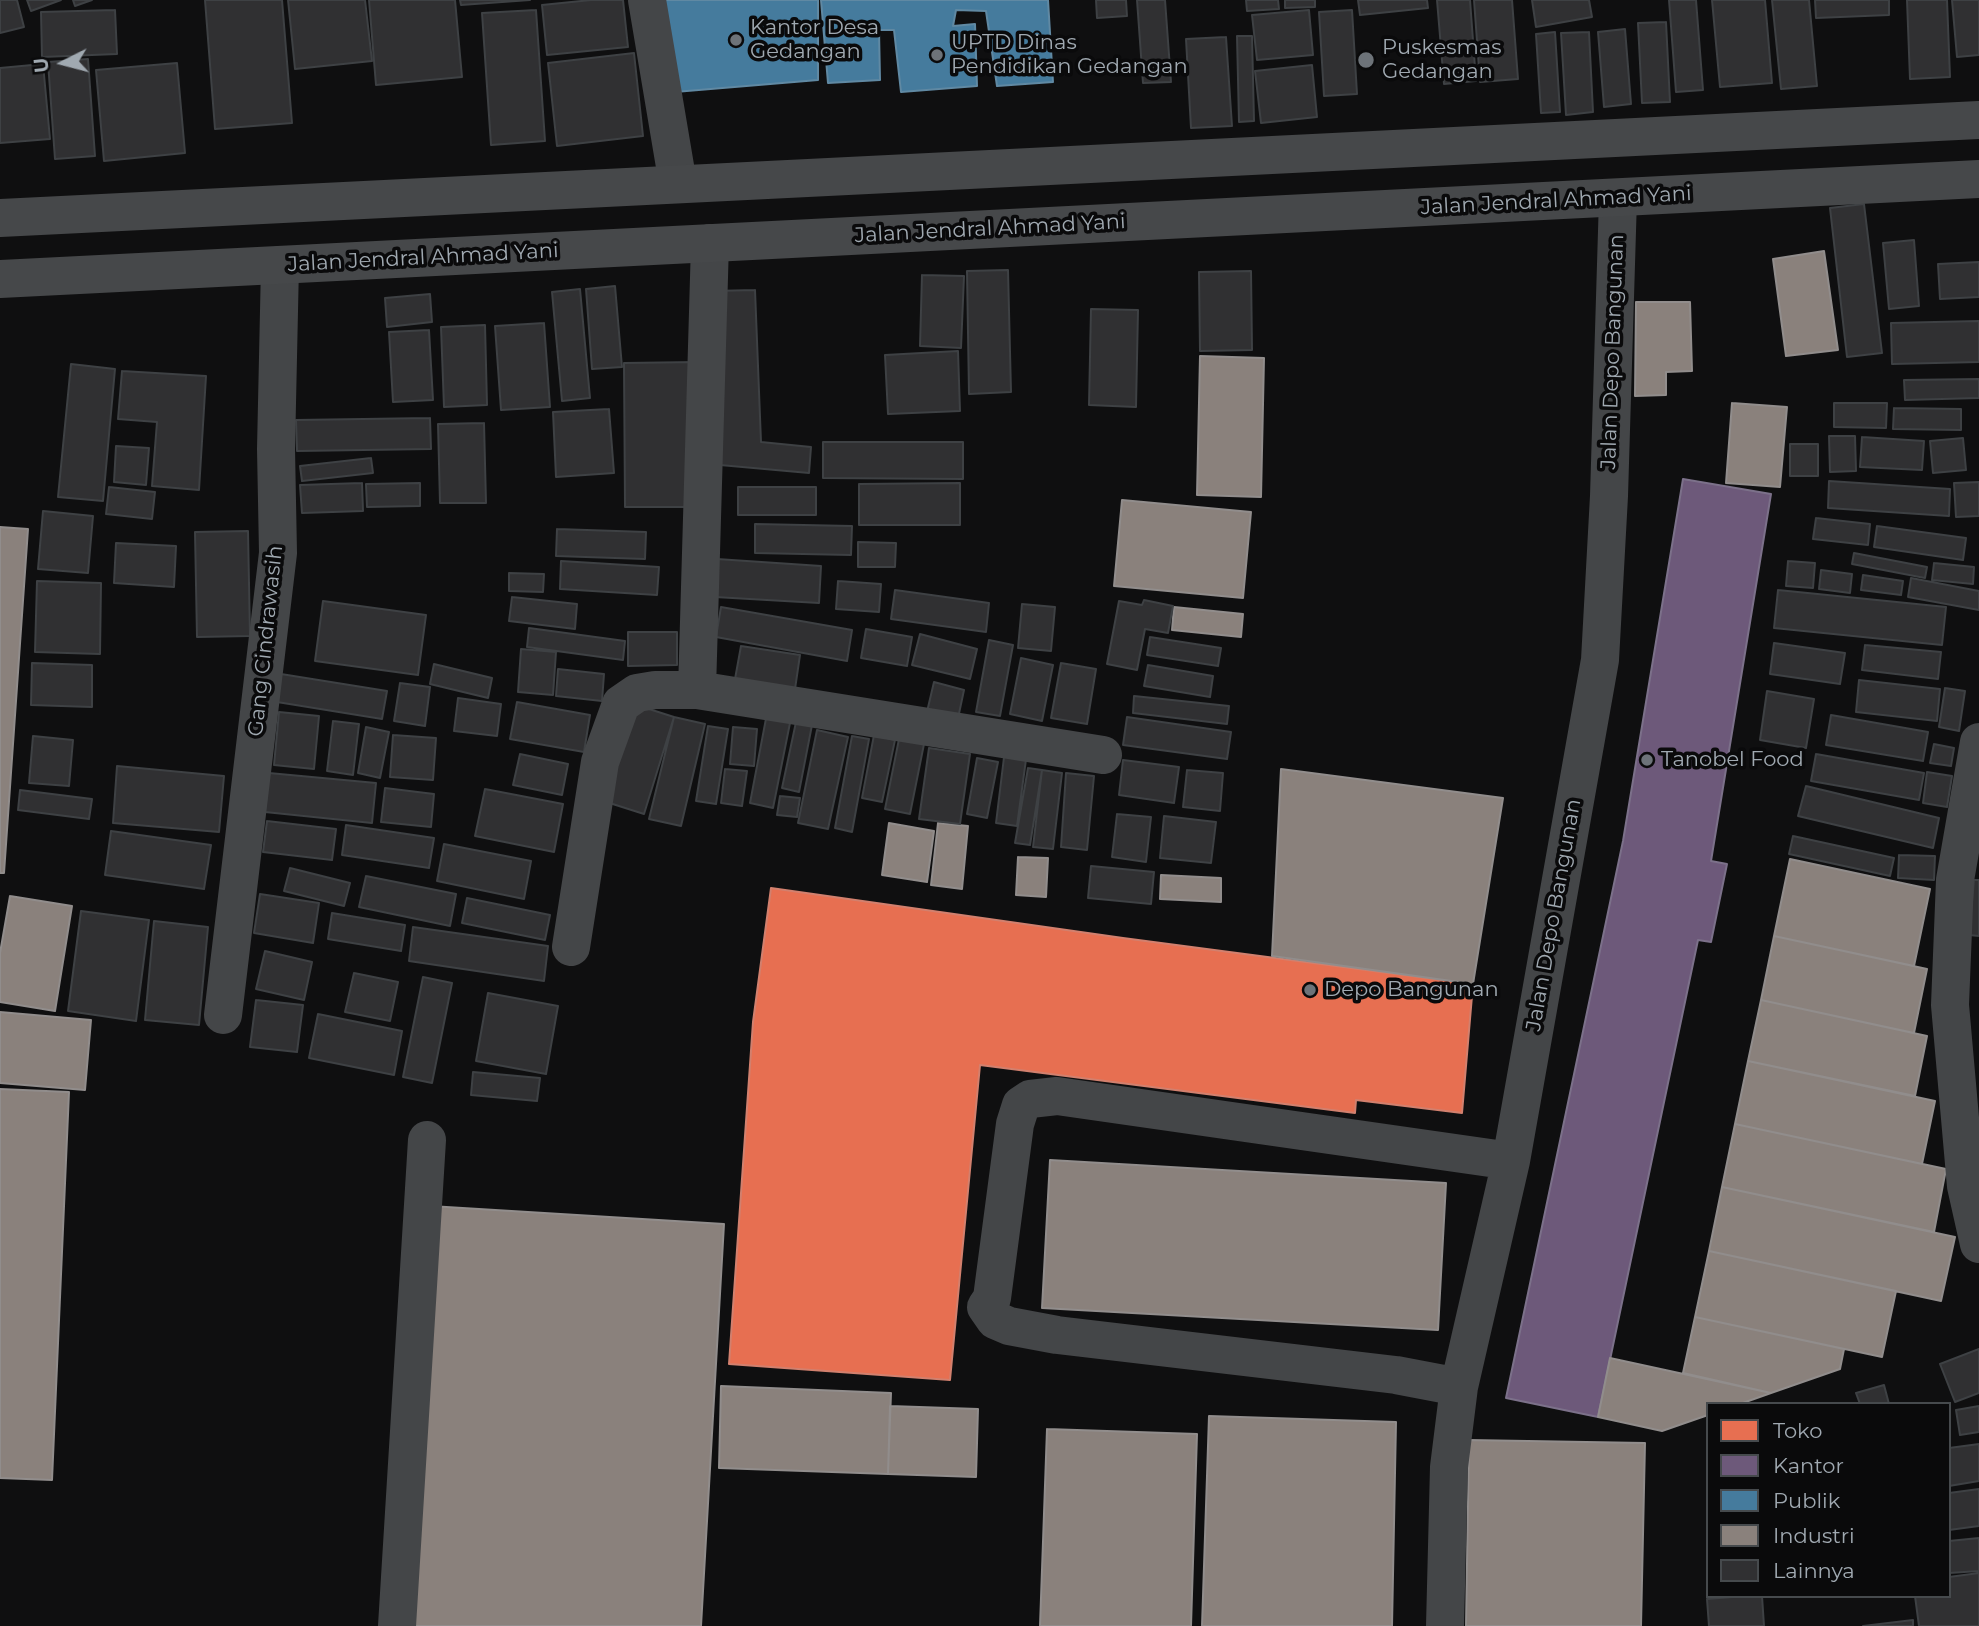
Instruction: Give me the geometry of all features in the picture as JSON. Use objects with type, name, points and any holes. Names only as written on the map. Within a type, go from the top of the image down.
[{"type":"highway","points":[[0,218],[1979,120]]},
{"type":"highway","name":"Jalan Jendral Ahmad Yani","points":[[0,279],[1979,179]]},
{"type":"street","points":[[647,0],[678,184]]},
{"type":"street","name":"Jalan Depo Bangunan","points":[[1445,1626],[1450,1467],[1459,1387],[1511,1161],[1600,660],[1609,483],[1618,198]]},
{"type":"street","points":[[697,690],[710,243]]},
{"type":"street","name":"Gang Cindrawasih","points":[[223,1015],[278,553],[276,449],[280,265]]},
{"type":"street","points":[[571,947],[600,762],[621,704],[637,693],[697,690],[1103,755]]},
{"type":"street","points":[[1979,742],[1955,880],[1950,1004],[1966,1185],[1979,1244]]},
{"type":"street","points":[[1459,1387],[1396,1375],[1057,1335],[1009,1326],[995,1320],[986,1307],[992,1298],[1015,1124],[1021,1105],[1030,1099],[1057,1097],[1511,1161]]},
{"type":"street","points":[[397,1626],[427,1140]]},
{"type":"building: Toko","points":[[771,888],[1473,984],[1462,1113],[1356,1100],[1355,1113],[980,1065],[950,1380],[729,1364],[753,1022]]},
{"type":"building: Kantor","points":[[1683,479],[1771,494],[1711,861],[1727,864],[1711,942],[1698,940],[1598,1417],[1506,1398],[1623,841]]},
{"type":"building: Publik","name":"Kantor Desa Gedangan","points":[[648,0],[818,0],[818,80],[663,93]]},
{"type":"building: Publik","name":"UPTD Dinas Pendidikan Gedangan","points":[[821,0],[1048,0],[1053,82],[997,86],[986,11],[956,10],[953,26],[975,24],[977,86],[901,92],[894,30],[879,30],[880,80],[828,83]]},
{"type":"building: Industri","points":[[1824,251],[1838,350],[1786,356],[1773,259]]},
{"type":"building: Industri","points":[[1636,302],[1690,302],[1692,371],[1666,372],[1666,395],[1635,396]]},
{"type":"building: Industri","points":[[1200,356],[1264,358],[1261,497],[1197,495]]},
{"type":"building: Industri","points":[[1732,403],[1787,407],[1780,487],[1726,483]]},
{"type":"building: Industri","points":[[1122,500],[1251,512],[1243,598],[1114,586]]},
{"type":"building: Industri","points":[[0,527],[28,529],[4,873],[0,873]]},
{"type":"building: Industri","points":[[1174,607],[1243,614],[1241,637],[1172,630]]},
{"type":"building: Industri","points":[[1281,769],[1503,798],[1473,984],[1272,956]]},
{"type":"building: Industri","points":[[889,823],[934,831],[927,882],[882,875]]},
{"type":"building: Industri","points":[[938,823],[968,826],[962,889],[931,885]]},
{"type":"building: Industri","points":[[1018,857],[1048,858],[1046,897],[1016,895]]},
{"type":"building: Industri","points":[[1790,859],[1930,889],[1914,966],[1774,936]]},
{"type":"building: Industri","points":[[1161,875],[1221,878],[1221,902],[1160,899]]},
{"type":"building: Industri","points":[[10,896],[72,906],[55,1011],[0,1002],[0,953]]},
{"type":"building: Industri","points":[[1774,936],[1927,969],[1914,1033],[1761,1000]]},
{"type":"building: Industri","points":[[1761,1000],[1927,1036],[1915,1096],[1748,1061]]},
{"type":"building: Industri","points":[[0,1012],[91,1020],[85,1090],[0,1083]]},
{"type":"building: Industri","points":[[1748,1061],[1935,1101],[1922,1164],[1735,1124]]},
{"type":"building: Industri","points":[[0,1089],[69,1092],[52,1480],[0,1478]]},
{"type":"building: Industri","points":[[1735,1124],[1946,1169],[1934,1232],[1722,1187]]},
{"type":"building: Industri","points":[[1050,1160],[1446,1183],[1438,1330],[1042,1308]]},
{"type":"building: Industri","points":[[1722,1187],[1955,1237],[1941,1301],[1709,1251]]},
{"type":"building: Industri","points":[[430,1206],[724,1224],[701,1626],[406,1626]]},
{"type":"building: Industri","points":[[1709,1251],[1896,1291],[1882,1357],[1695,1317]]},
{"type":"building: Industri","points":[[1695,1317],[1844,1349],[1840,1369],[1771,1393],[1683,1373]]},
{"type":"building: Industri","points":[[1610,1358],[1771,1393],[1746,1402],[1706,1402],[1706,1416],[1662,1431],[1598,1417]]},
{"type":"building: Industri","points":[[721,1386],[891,1393],[888,1474],[719,1468]]},
{"type":"building: Industri","points":[[890,1406],[978,1409],[976,1477],[888,1474]]},
{"type":"building: Industri","points":[[1209,1416],[1396,1422],[1392,1626],[1202,1626]]},
{"type":"building: Industri","points":[[1047,1429],[1197,1434],[1191,1626],[1040,1626]]},
{"type":"building: Industri","points":[[1469,1440],[1645,1443],[1641,1626],[1466,1626]]},
{"type":"building: Lainnya","points":[[0,0],[17,0],[24,27],[0,33]]},
{"type":"building: Lainnya","points":[[27,0],[61,0],[31,11]]},
{"type":"building: Lainnya","points":[[73,0],[92,0],[75,6]]},
{"type":"building: Lainnya","points":[[205,0],[282,0],[292,123],[215,129]]},
{"type":"building: Lainnya","points":[[288,0],[365,0],[372,61],[295,69]]},
{"type":"building: Lainnya","points":[[369,0],[455,0],[462,77],[376,85]]},
{"type":"building: Lainnya","points":[[460,0],[530,0],[461,5]]},
{"type":"building: Lainnya","points":[[623,0],[628,47],[547,55],[542,5]]},
{"type":"building: Lainnya","points":[[1096,0],[1126,0],[1127,16],[1097,18]]},
{"type":"building: Lainnya","points":[[1137,0],[1165,0],[1171,82],[1143,83]]},
{"type":"building: Lainnya","points":[[1246,0],[1278,0],[1279,9],[1247,11]]},
{"type":"building: Lainnya","points":[[1285,0],[1315,0],[1315,7],[1285,8]]},
{"type":"building: Lainnya","points":[[1358,0],[1427,0],[1428,8],[1360,15]]},
{"type":"building: Lainnya","points":[[1437,0],[1470,0],[1476,81],[1444,84]]},
{"type":"building: Lainnya","points":[[1474,0],[1512,0],[1518,79],[1480,82]]},
{"type":"building: Lainnya","points":[[1532,0],[1589,0],[1592,17],[1536,27]]},
{"type":"building: Lainnya","points":[[1669,0],[1696,0],[1703,90],[1676,92]]},
{"type":"building: Lainnya","points":[[1712,0],[1765,0],[1772,83],[1720,87]]},
{"type":"building: Lainnya","points":[[1772,0],[1809,0],[1817,86],[1781,89]]},
{"type":"building: Lainnya","points":[[1815,0],[1889,0],[1889,15],[1816,18]]},
{"type":"building: Lainnya","points":[[1907,0],[1947,0],[1950,77],[1910,79]]},
{"type":"building: Lainnya","points":[[1952,0],[1979,0],[1979,55],[1957,57]]},
{"type":"building: Lainnya","points":[[115,10],[117,54],[42,57],[41,12]]},
{"type":"building: Lainnya","points":[[536,10],[545,141],[491,145],[482,13]]},
{"type":"building: Lainnya","points":[[1309,10],[1313,55],[1257,60],[1252,15]]},
{"type":"building: Lainnya","points":[[1352,10],[1357,94],[1324,96],[1319,12]]},
{"type":"building: Lainnya","points":[[1666,22],[1670,102],[1642,103],[1638,23]]},
{"type":"building: Lainnya","points":[[1625,29],[1631,104],[1604,107],[1598,32]]},
{"type":"building: Lainnya","points":[[1555,32],[1560,112],[1541,113],[1536,34]]},
{"type":"building: Lainnya","points":[[1589,32],[1593,112],[1566,115],[1561,33]]},
{"type":"building: Lainnya","points":[[1237,36],[1252,36],[1254,121],[1239,122]]},
{"type":"building: Lainnya","points":[[1226,37],[1232,126],[1191,128],[1186,39]]},
{"type":"building: Lainnya","points":[[634,53],[643,136],[557,146],[548,63]]},
{"type":"building: Lainnya","points":[[88,59],[95,156],[55,159],[48,62]]},
{"type":"building: Lainnya","points":[[177,63],[185,153],[104,161],[96,70]]},
{"type":"building: Lainnya","points":[[43,64],[50,139],[0,143],[0,68]]},
{"type":"building: Lainnya","points":[[1312,65],[1317,117],[1261,123],[1255,71]]},
{"type":"building: Lainnya","points":[[1864,204],[1882,353],[1847,357],[1830,208]]},
{"type":"building: Lainnya","points":[[1914,240],[1919,306],[1889,309],[1883,243]]},
{"type":"building: Lainnya","points":[[1979,262],[1979,297],[1940,299],[1938,264]]},
{"type":"building: Lainnya","points":[[1008,270],[1011,392],[969,394],[967,271]]},
{"type":"building: Lainnya","points":[[1251,271],[1252,350],[1200,351],[1199,272]]},
{"type":"building: Lainnya","points":[[922,275],[964,276],[961,348],[920,346]]},
{"type":"building: Lainnya","points":[[615,286],[622,367],[592,369],[586,289]]},
{"type":"building: Lainnya","points":[[580,289],[590,398],[562,401],[552,292]]},
{"type":"building: Lainnya","points":[[755,290],[761,442],[811,447],[809,473],[720,465],[713,291]]},
{"type":"building: Lainnya","points":[[430,294],[432,322],[387,327],[385,298]]},
{"type":"building: Lainnya","points":[[1091,309],[1138,310],[1136,407],[1089,405]]},
{"type":"building: Lainnya","points":[[1979,321],[1979,362],[1892,364],[1891,323]]},
{"type":"building: Lainnya","points":[[544,323],[550,407],[501,410],[495,326]]},
{"type":"building: Lainnya","points":[[485,325],[487,405],[444,407],[441,327]]},
{"type":"building: Lainnya","points":[[429,330],[433,400],[393,402],[389,332]]},
{"type":"building: Lainnya","points":[[958,351],[960,411],[888,414],[885,355]]},
{"type":"building: Lainnya","points":[[697,362],[698,507],[625,507],[624,363]]},
{"type":"building: Lainnya","points":[[71,364],[115,369],[103,501],[58,497]]},
{"type":"building: Lainnya","points":[[122,371],[206,376],[199,490],[152,486],[157,422],[118,419]]},
{"type":"building: Lainnya","points":[[1979,379],[1979,398],[1905,400],[1904,380]]},
{"type":"building: Lainnya","points":[[1834,403],[1887,403],[1886,428],[1834,427]]},
{"type":"building: Lainnya","points":[[1894,408],[1961,409],[1961,430],[1893,429]]},
{"type":"building: Lainnya","points":[[609,409],[614,473],[556,477],[553,412]]},
{"type":"building: Lainnya","points":[[430,418],[431,449],[297,451],[296,420]]},
{"type":"building: Lainnya","points":[[484,423],[486,503],[440,503],[438,424]]},
{"type":"building: Lainnya","points":[[1829,436],[1855,436],[1856,471],[1830,472]]},
{"type":"building: Lainnya","points":[[1862,437],[1924,441],[1922,470],[1860,467]]},
{"type":"building: Lainnya","points":[[1963,438],[1966,470],[1933,473],[1930,441]]},
{"type":"building: Lainnya","points":[[823,442],[963,442],[963,479],[823,478]]},
{"type":"building: Lainnya","points":[[1790,444],[1818,444],[1818,476],[1790,476]]},
{"type":"building: Lainnya","points":[[116,446],[149,448],[146,485],[114,482]]},
{"type":"building: Lainnya","points":[[371,458],[373,473],[302,481],[300,466]]},
{"type":"building: Lainnya","points":[[1829,481],[1950,489],[1949,516],[1828,508]]},
{"type":"building: Lainnya","points":[[1979,482],[1979,516],[1956,517],[1954,483]]},
{"type":"building: Lainnya","points":[[362,483],[363,511],[302,513],[300,485]]},
{"type":"building: Lainnya","points":[[420,483],[420,506],[367,507],[366,484]]},
{"type":"building: Lainnya","points":[[960,483],[960,525],[859,525],[859,484]]},
{"type":"building: Lainnya","points":[[109,487],[155,492],[152,519],[106,514]]},
{"type":"building: Lainnya","points":[[738,487],[816,487],[816,515],[738,515]]},
{"type":"building: Lainnya","points":[[43,511],[93,516],[88,573],[38,569]]},
{"type":"building: Lainnya","points":[[1816,518],[1870,524],[1868,545],[1813,539]]},
{"type":"building: Lainnya","points":[[755,524],[852,526],[851,555],[755,553]]},
{"type":"building: Lainnya","points":[[1877,526],[1966,538],[1963,560],[1874,547]]},
{"type":"building: Lainnya","points":[[557,529],[646,532],[645,559],[556,556]]},
{"type":"building: Lainnya","points":[[248,531],[250,636],[197,637],[195,532]]},
{"type":"building: Lainnya","points":[[858,542],[896,543],[895,567],[858,567]]},
{"type":"building: Lainnya","points":[[116,543],[176,546],[174,587],[114,583]]},
{"type":"building: Lainnya","points":[[1854,553],[1927,567],[1925,578],[1852,564]]},
{"type":"building: Lainnya","points":[[717,559],[821,566],[819,603],[715,597]]},
{"type":"building: Lainnya","points":[[561,561],[659,567],[657,595],[560,589]]},
{"type":"building: Lainnya","points":[[1788,561],[1815,563],[1813,588],[1786,586]]},
{"type":"building: Lainnya","points":[[1934,563],[1974,567],[1973,584],[1932,580]]},
{"type":"building: Lainnya","points":[[1821,570],[1852,574],[1850,593],[1819,589]]},
{"type":"building: Lainnya","points":[[509,573],[544,574],[543,592],[509,591]]},
{"type":"building: Lainnya","points":[[1863,575],[1903,581],[1901,595],[1861,590]]},
{"type":"building: Lainnya","points":[[1911,578],[1979,591],[1979,610],[1908,597]]},
{"type":"building: Lainnya","points":[[37,581],[101,583],[100,654],[35,652]]},
{"type":"building: Lainnya","points":[[838,581],[881,584],[879,612],[836,609]]},
{"type":"building: Lainnya","points":[[895,590],[989,603],[986,632],[891,619]]},
{"type":"building: Lainnya","points":[[1778,590],[1946,607],[1942,645],[1774,628]]},
{"type":"building: Lainnya","points":[[512,597],[577,604],[575,629],[509,621]]},
{"type":"building: Lainnya","points":[[1144,600],[1173,606],[1168,633],[1145,629],[1137,670],[1107,664],[1119,601],[1142,605]]},
{"type":"building: Lainnya","points":[[323,601],[426,615],[418,675],[315,661]]},
{"type":"building: Lainnya","points":[[1022,604],[1055,607],[1051,651],[1018,648]]},
{"type":"building: Lainnya","points":[[721,607],[852,630],[847,661],[716,637]]},
{"type":"building: Lainnya","points":[[529,628],[625,641],[623,660],[527,647]]},
{"type":"building: Lainnya","points":[[866,629],[912,637],[907,666],[861,658]]},
{"type":"building: Lainnya","points":[[628,632],[677,632],[677,665],[628,666]]},
{"type":"building: Lainnya","points":[[920,634],[977,649],[970,679],[912,665]]},
{"type":"building: Lainnya","points":[[1150,637],[1221,648],[1218,666],[1147,655]]},
{"type":"building: Lainnya","points":[[989,640],[1013,645],[1000,716],[976,712]]},
{"type":"building: Lainnya","points":[[1774,643],[1845,653],[1840,684],[1770,674]]},
{"type":"building: Lainnya","points":[[1865,645],[1941,652],[1938,679],[1862,670]]},
{"type":"building: Lainnya","points":[[741,646],[800,655],[795,689],[735,679]]},
{"type":"building: Lainnya","points":[[521,649],[556,652],[553,695],[518,692]]},
{"type":"building: Lainnya","points":[[1021,658],[1053,665],[1042,721],[1010,714]]},
{"type":"building: Lainnya","points":[[32,663],[92,665],[92,707],[31,705]]},
{"type":"building: Lainnya","points":[[1061,663],[1096,669],[1087,724],[1051,718]]},
{"type":"building: Lainnya","points":[[434,664],[492,678],[488,698],[430,684]]},
{"type":"building: Lainnya","points":[[1148,665],[1213,676],[1210,697],[1144,686]]},
{"type":"building: Lainnya","points":[[558,669],[604,674],[602,701],[556,696]]},
{"type":"building: Lainnya","points":[[281,674],[387,691],[382,719],[277,702]]},
{"type":"building: Lainnya","points":[[1859,680],[1940,689],[1937,721],[1856,712]]},
{"type":"building: Lainnya","points":[[934,682],[964,690],[957,723],[926,716]]},
{"type":"building: Lainnya","points":[[400,683],[430,687],[425,726],[394,721]]},
{"type":"building: Lainnya","points":[[1945,688],[1965,691],[1959,731],[1939,727]]},
{"type":"building: Lainnya","points":[[1767,691],[1814,699],[1806,748],[1760,740]]},
{"type":"building: Lainnya","points":[[1134,696],[1229,706],[1227,724],[1133,713]]},
{"type":"building: Lainnya","points":[[458,698],[501,704],[497,736],[454,731]]},
{"type":"building: Lainnya","points":[[517,702],[590,715],[584,752],[510,739]]},
{"type":"building: Lainnya","points":[[627,702],[674,717],[644,814],[597,799]]},
{"type":"building: Lainnya","points":[[768,708],[792,713],[773,808],[750,803]]},
{"type":"building: Lainnya","points":[[279,712],[319,716],[314,769],[274,765]]},
{"type":"building: Lainnya","points":[[1831,715],[1928,732],[1923,761],[1826,745]]},
{"type":"building: Lainnya","points":[[674,717],[705,724],[681,826],[649,819]]},
{"type":"building: Lainnya","points":[[1127,717],[1231,732],[1227,759],[1123,745]]},
{"type":"building: Lainnya","points":[[333,721],[359,724],[353,775],[327,771]]},
{"type":"building: Lainnya","points":[[796,722],[812,725],[799,792],[782,788]]},
{"type":"building: Lainnya","points":[[708,726],[728,729],[716,804],[696,801]]},
{"type":"building: Lainnya","points":[[366,727],[389,732],[380,778],[358,773]]},
{"type":"building: Lainnya","points":[[733,727],[757,729],[754,766],[730,764]]},
{"type":"building: Lainnya","points":[[817,730],[848,737],[828,829],[798,823]]},
{"type":"building: Lainnya","points":[[393,735],[436,738],[433,780],[390,777]]},
{"type":"building: Lainnya","points":[[874,735],[895,740],[882,802],[862,798]]},
{"type":"building: Lainnya","points":[[33,736],[73,740],[69,786],[29,783]]},
{"type":"building: Lainnya","points":[[852,736],[869,739],[852,832],[835,828]]},
{"type":"building: Lainnya","points":[[899,739],[924,744],[910,814],[885,809]]},
{"type":"building: Lainnya","points":[[1934,744],[1954,748],[1951,766],[1930,763]]},
{"type":"building: Lainnya","points":[[929,748],[970,754],[960,824],[919,819]]},
{"type":"building: Lainnya","points":[[1005,749],[1027,752],[1017,826],[996,823]]},
{"type":"building: Lainnya","points":[[520,754],[568,764],[562,795],[513,785]]},
{"type":"building: Lainnya","points":[[1816,754],[1924,773],[1919,800],[1811,781]]},
{"type":"building: Lainnya","points":[[977,758],[998,762],[987,818],[967,814]]},
{"type":"building: Lainnya","points":[[1123,760],[1179,767],[1174,803],[1119,795]]},
{"type":"building: Lainnya","points":[[117,766],[224,776],[219,832],[113,823]]},
{"type":"building: Lainnya","points":[[1028,768],[1042,770],[1030,845],[1015,843]]},
{"type":"building: Lainnya","points":[[725,769],[747,771],[742,806],[721,803]]},
{"type":"building: Lainnya","points":[[1042,770],[1062,773],[1053,849],[1033,847]]},
{"type":"building: Lainnya","points":[[1187,770],[1223,773],[1220,811],[1183,807]]},
{"type":"building: Lainnya","points":[[1927,772],[1952,776],[1947,807],[1923,803]]},
{"type":"building: Lainnya","points":[[269,773],[376,783],[372,823],[265,812]]},
{"type":"building: Lainnya","points":[[1066,773],[1094,776],[1087,850],[1061,847]]},
{"type":"building: Lainnya","points":[[1806,786],[1939,818],[1933,848],[1798,816]]},
{"type":"building: Lainnya","points":[[385,788],[434,794],[431,827],[381,822]]},
{"type":"building: Lainnya","points":[[485,789],[563,804],[554,852],[475,836]]},
{"type":"building: Lainnya","points":[[20,790],[92,799],[89,819],[18,810]]},
{"type":"building: Lainnya","points":[[780,796],[800,798],[797,817],[777,815]]},
{"type":"building: Lainnya","points":[[1117,814],[1151,817],[1146,862],[1112,857]]},
{"type":"building: Lainnya","points":[[1164,816],[1216,822],[1211,863],[1160,858]]},
{"type":"building: Lainnya","points":[[267,821],[336,829],[332,860],[263,852]]},
{"type":"building: Lainnya","points":[[346,825],[434,838],[429,868],[342,855]]},
{"type":"building: Lainnya","points":[[111,831],[211,845],[204,889],[105,875]]},
{"type":"building: Lainnya","points":[[1793,836],[1894,858],[1890,876],[1789,854]]},
{"type":"building: Lainnya","points":[[444,844],[531,861],[524,899],[437,881]]},
{"type":"building: Lainnya","points":[[1899,855],[1935,856],[1934,880],[1898,878]]},
{"type":"building: Lainnya","points":[[1091,866],[1154,872],[1151,904],[1088,898]]},
{"type":"building: Lainnya","points":[[290,868],[350,883],[344,906],[284,891]]},
{"type":"building: Lainnya","points":[[366,876],[456,894],[450,926],[359,907]]},
{"type":"building: Lainnya","points":[[1974,880],[1979,880],[1979,936],[1969,935]]},
{"type":"building: Lainnya","points":[[260,894],[319,903],[313,943],[254,933]]},
{"type":"building: Lainnya","points":[[467,898],[550,915],[545,940],[462,923]]},
{"type":"building: Lainnya","points":[[81,911],[149,920],[136,1021],[68,1011]]},
{"type":"building: Lainnya","points":[[332,913],[405,925],[401,951],[328,939]]},
{"type":"building: Lainnya","points":[[154,921],[208,927],[199,1025],[145,1020]]},
{"type":"building: Lainnya","points":[[413,927],[548,946],[544,981],[409,961]]},
{"type":"building: Lainnya","points":[[265,951],[312,962],[304,1000],[256,989]]},
{"type":"building: Lainnya","points":[[354,973],[398,982],[390,1021],[345,1012]]},
{"type":"building: Lainnya","points":[[423,977],[452,983],[432,1083],[403,1077]]},
{"type":"building: Lainnya","points":[[488,993],[558,1006],[546,1074],[476,1061]]},
{"type":"building: Lainnya","points":[[256,1000],[303,1005],[297,1052],[250,1047]]},
{"type":"building: Lainnya","points":[[318,1014],[402,1031],[394,1075],[309,1058]]},
{"type":"building: Lainnya","points":[[473,1072],[540,1078],[537,1101],[471,1095]]},
{"type":"building: Lainnya","points":[[1979,1349],[1979,1393],[1955,1402],[1940,1364]]},
{"type":"building: Lainnya","points":[[1884,1385],[1888,1402],[1859,1402],[1856,1393]]},
{"type":"building: Lainnya","points":[[1979,1406],[1979,1432],[1960,1435],[1956,1410]]},
{"type":"building: Lainnya","points":[[1979,1444],[1979,1481],[1951,1486],[1951,1448]]},
{"type":"building: Lainnya","points":[[1979,1489],[1979,1526],[1951,1530],[1951,1493]]},
{"type":"building: Lainnya","points":[[1979,1538],[1979,1571],[1951,1573],[1951,1541]]},
{"type":"building: Lainnya","points":[[1979,1573],[1979,1626],[1919,1626],[1915,1598],[1951,1598],[1951,1577]]},
{"type":"building: Lainnya","points":[[1762,1598],[1764,1626],[1709,1626],[1707,1599]]},
{"type":"building: Lainnya","points":[[1913,1620],[1913,1626],[1863,1626]]},
{"type":"place","name":"Kantor Desa Gedangan","points":[[736,40]]},
{"type":"place","name":"UPTD Dinas Pendidikan Gedangan","points":[[937,55]]},
{"type":"place","name":"Puskesmas Gedangan","points":[[1366,60]]},
{"type":"place","name":"Tanobel Food","points":[[1647,760]]},
{"type":"place","name":"Depo Bangunan","points":[[1310,990]]}]
